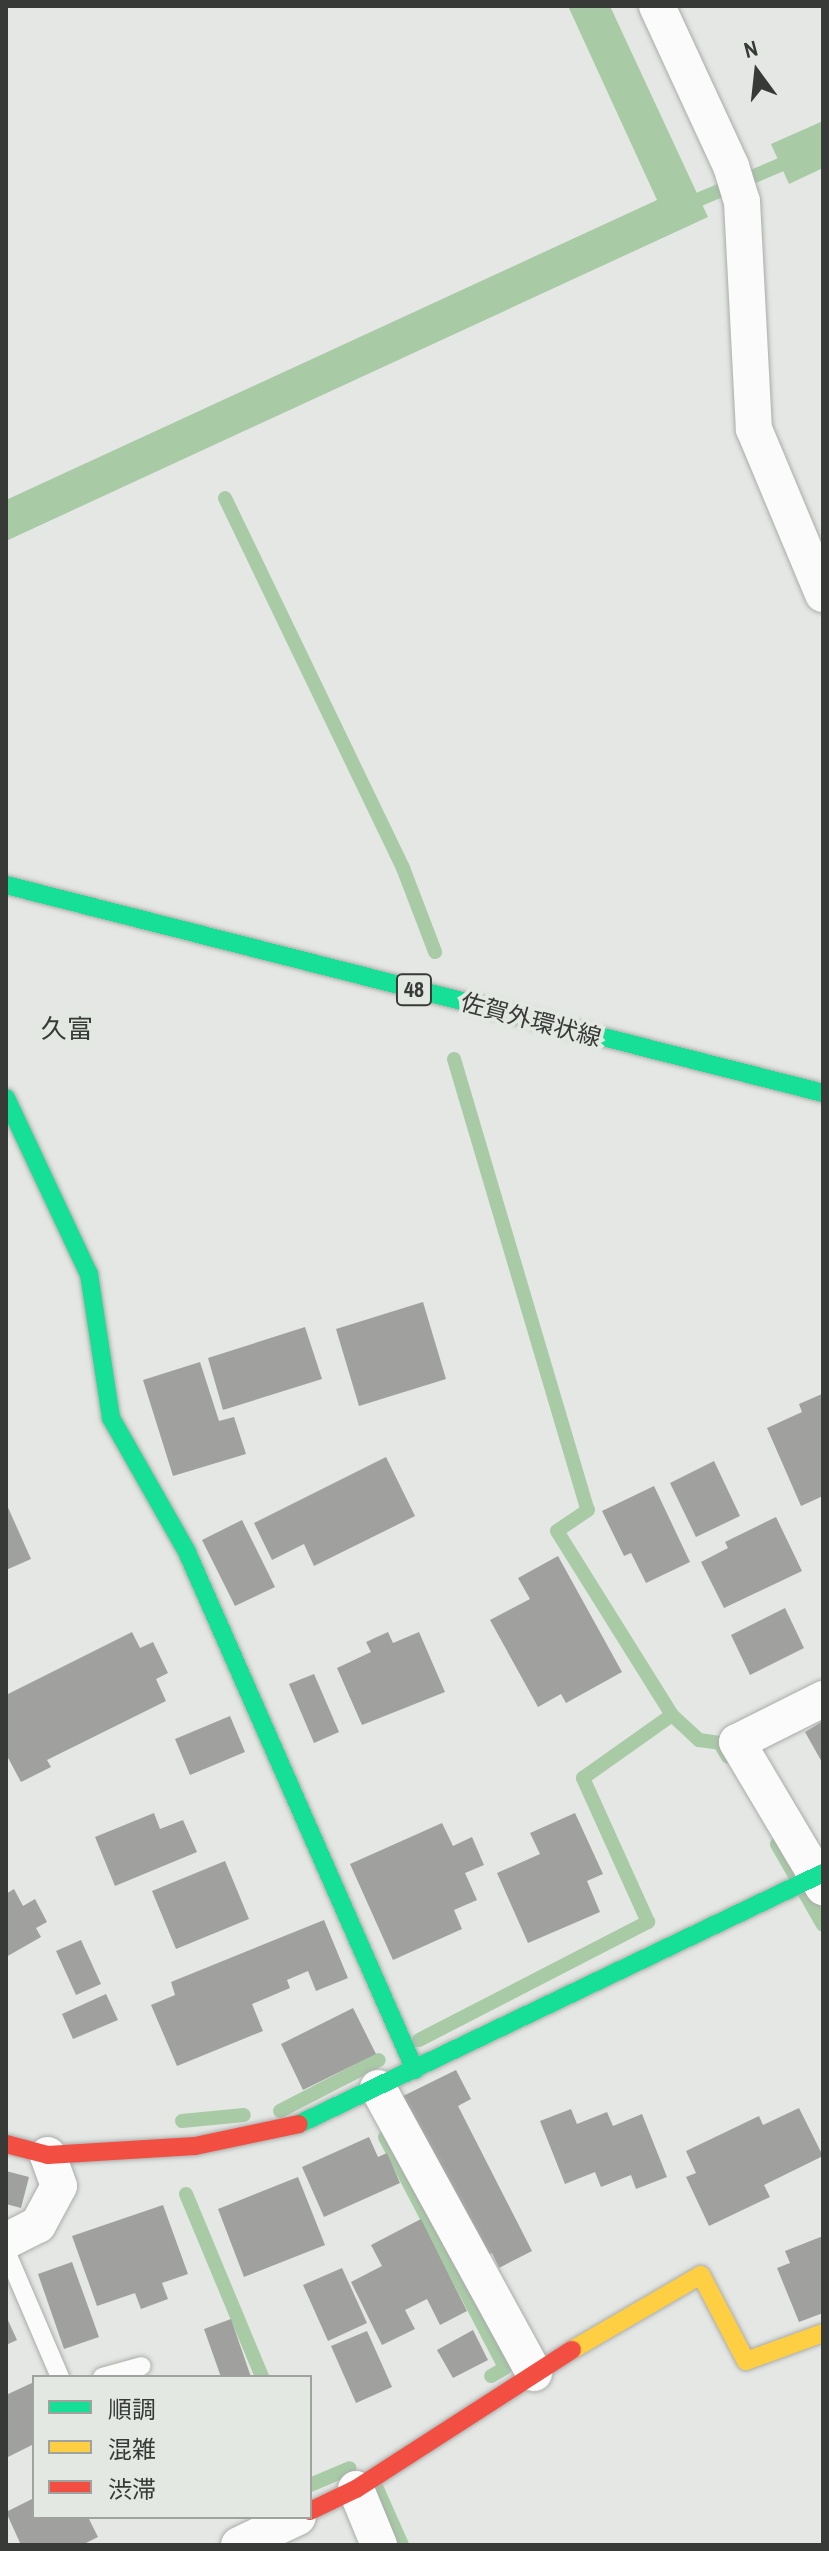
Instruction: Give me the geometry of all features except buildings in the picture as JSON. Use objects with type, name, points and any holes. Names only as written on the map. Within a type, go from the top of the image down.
[{"type":"street","points":[[657,6],[731,166],[742,202],[754,429],[823,594]]},
{"type":"street","name":"佐賀外環状線","points":[[6,885],[823,1093]]},
{"type":"street","points":[[6,1098],[89,1274],[111,1418],[187,1552],[415,2070]]},
{"type":"street","points":[[6,2144],[48,2155],[195,2146],[309,2122],[813,1881],[737,1742],[823,1699]]},
{"type":"street","points":[[378,2088],[534,2373]]},
{"type":"street","points":[[6,2241],[38,2225],[59,2186],[48,2155]]},
{"type":"street","points":[[312,2510],[356,2489],[534,2373],[701,2275],[746,2361],[823,2333]]},
{"type":"street","points":[[356,2489],[379,2545]]},
{"type":"street","points":[[239,2545],[294,2519]]},
{"type":"lane","points":[[6,2251],[59,2375]]},
{"type":"lane","points":[[109,2375],[142,2366]]},
{"type":"shaded area","points":[[568,6],[610,6],[708,217],[6,541],[6,500],[657,200]]},
{"type":"shaded area","points":[[823,121],[823,168],[789,184],[771,144]]},
{"type":"waterway","points":[[700,199],[780,165]]},
{"type":"waterway","points":[[225,498],[403,868],[435,952]]},
{"type":"waterway","points":[[454,1059],[588,1510],[557,1531],[672,1715],[699,1740],[720,1743],[728,1757]]},
{"type":"waterway","points":[[419,2040],[648,1922],[583,1778],[672,1715]]},
{"type":"waterway","points":[[777,1844],[823,1925]]},
{"type":"waterway","points":[[280,2111],[379,2060]]},
{"type":"waterway","points":[[182,2121],[244,2115]]},
{"type":"waterway","points":[[385,2137],[505,2368],[491,2376]]},
{"type":"waterway","points":[[186,2194],[261,2375]]},
{"type":"waterway","points":[[312,2484],[350,2468]]},
{"type":"waterway","points":[[375,2484],[402,2545]]},
{"type":"traffic: fast","points":[[6,885],[823,1093]]},
{"type":"traffic: fast","points":[[6,1098],[89,1274],[111,1418],[187,1552],[415,2070]]},
{"type":"traffic: fast","points":[[299,2124],[823,1873]]},
{"type":"traffic: slow","points":[[572,2350],[701,2275],[746,2361],[823,2333]]},
{"type":"traffic: jam","points":[[6,2144],[48,2155],[195,2146],[299,2124]]},
{"type":"traffic: jam","points":[[312,2510],[356,2489],[572,2350]]},
{"type":"district","name":"久富","points":[[67,1029]]}]
